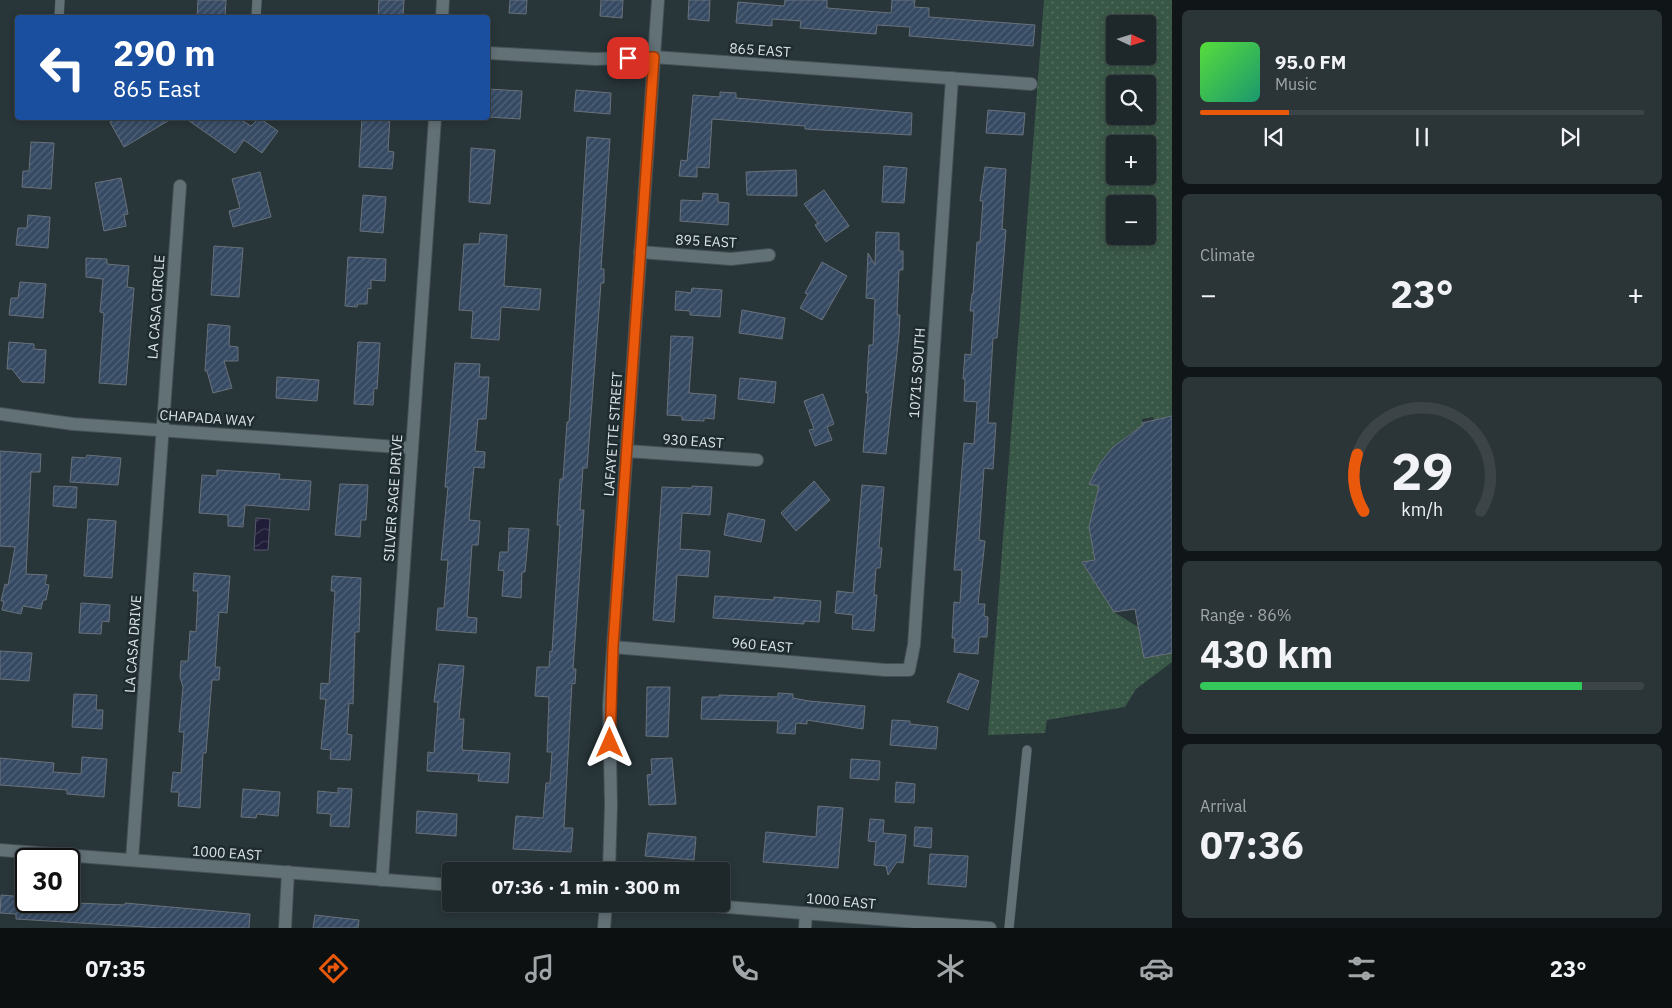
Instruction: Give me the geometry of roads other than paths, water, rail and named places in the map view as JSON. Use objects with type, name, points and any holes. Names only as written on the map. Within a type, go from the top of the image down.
[{"type":"street","points":[[442,15],[443,0]]},
{"type":"street","name":"LAFAYETTE STREET","points":[[609,862],[612,805],[609,705],[658,0]]},
{"type":"street","name":"865 EAST","points":[[490,53],[595,59],[654,57],[1031,84]]},
{"type":"street","name":"10715 SOUTH","points":[[909,670],[914,645],[952,78]]},
{"type":"street","name":"SILVER SAGE DRIVE","points":[[382,880],[435,120]]},
{"type":"street","name":"LA CASA CIRCLE","points":[[163,430],[180,186]]},
{"type":"street","name":"895 EAST","points":[[640,252],[731,259],[770,255]]},
{"type":"street","name":"CHAPADA WAY","points":[[0,414],[73,424],[412,448]]},
{"type":"street","name":"LA CASA DRIVE","points":[[132,860],[163,430]]},
{"type":"street","name":"930 EAST","points":[[626,451],[757,460]]},
{"type":"street","name":"960 EAST","points":[[613,647],[875,670],[909,670]]},
{"type":"street","name":"1000 EAST","points":[[0,850],[442,884]]},
{"type":"street","points":[[284,928],[288,872]]},
{"type":"street","name":"1000 EAST","points":[[730,907],[922,925],[990,928]]},
{"type":"street","points":[[604,928],[605,912]]},
{"type":"street","points":[[805,928],[806,913]]},
{"type":"lane","points":[[59,15],[60,0]]},
{"type":"lane","points":[[256,15],[257,0]]},
{"type":"lane","points":[[1010,928],[1027,750]]},
{"type":"water","points":[[256,518],[270,519],[268,550],[254,550]]}]
